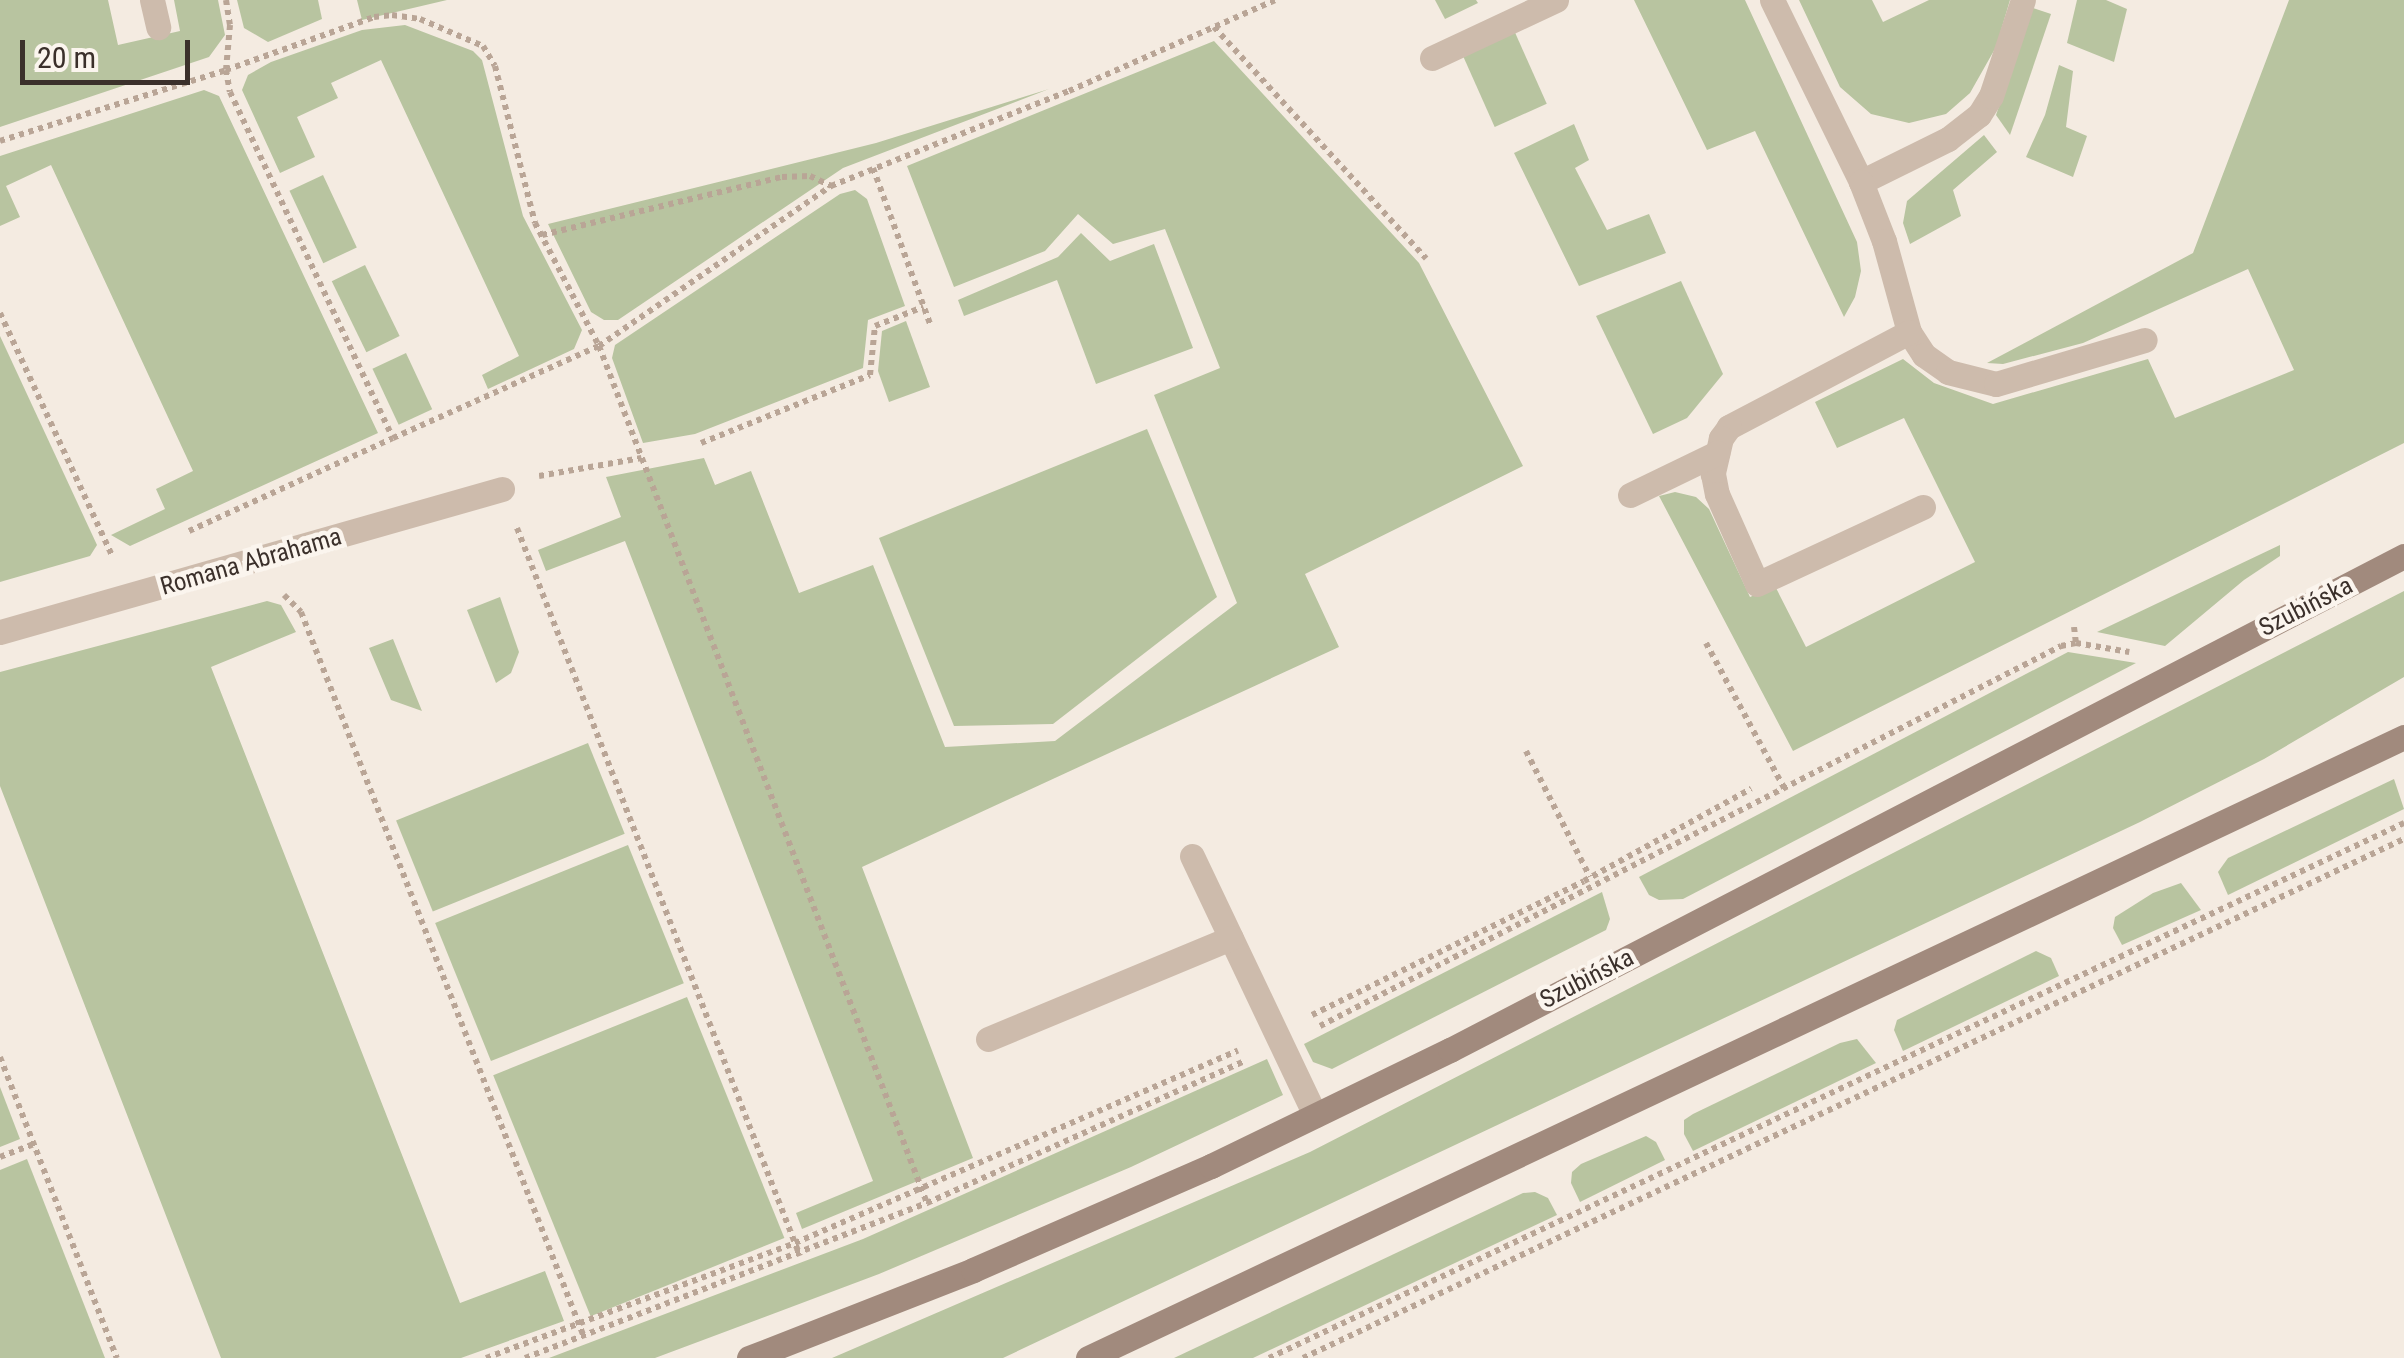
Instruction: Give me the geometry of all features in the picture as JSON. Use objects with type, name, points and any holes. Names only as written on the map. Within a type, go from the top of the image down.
[{"type":"main road","name":"Szubińska","points":[[749,1358],[972,1270],[1316,1115],[1450,1050],[2404,556]]},
{"type":"main road","points":[[1088,1358],[2404,738]]},
{"type":"street","points":[[152,0],[158,26]]},
{"type":"street","points":[[1432,58],[1556,0]]},
{"type":"street","points":[[1772,0],[1860,182],[1884,241],[1908,332],[1924,355],[1948,372],[1996,384],[2145,340]]},
{"type":"street","points":[[1860,182],[1948,139],[1979,115],[1991,96],[2023,0]]},
{"type":"street","points":[[1908,332],[1746,414],[1730,426],[1716,453],[1712,474],[1757,584],[1923,507]]},
{"type":"street","points":[[1630,495],[1716,453]]},
{"type":"street","name":"Romana Abrahama","points":[[0,632],[502,488]]},
{"type":"street","points":[[1192,856],[1316,1115]]},
{"type":"street","points":[[988,1039],[1231,938]]},
{"type":"path","points":[[226,0],[230,25],[226,70],[230,92],[393,438]]},
{"type":"path","points":[[178,536],[598,346],[831,186],[1068,91],[1275,0]]},
{"type":"path","points":[[0,140],[226,70],[374,17],[420,19],[483,46],[492,58],[542,235],[598,346],[927,1203]]},
{"type":"path","points":[[1214,26],[1426,258]]},
{"type":"path","points":[[872,168],[930,324]]},
{"type":"path","points":[[542,235],[782,177],[810,176],[831,186]]},
{"type":"path","points":[[701,444],[870,375],[875,326],[923,307]]},
{"type":"path","points":[[0,313],[116,562]]},
{"type":"path","points":[[642,458],[514,480],[502,488],[800,1256]]},
{"type":"path","points":[[103,565],[129,557]]},
{"type":"path","points":[[268,591],[288,596],[302,612],[584,1338]]},
{"type":"path","points":[[2074,626],[2076,644]]},
{"type":"path","points":[[1706,642],[1786,790]]},
{"type":"path","points":[[1526,750],[1590,877]]},
{"type":"path","points":[[486,1358],[922,1190],[1276,1033],[1590,877],[1751,789]]},
{"type":"path","points":[[1269,1358],[2404,822]]},
{"type":"path","points":[[1303,1358],[2404,838]]},
{"type":"path","points":[[0,1057],[117,1358]]},
{"type":"path","points":[[0,1157],[34,1144]]},
{"type":"green space","points":[[0,0],[108,0],[118,45],[180,31],[174,0],[218,0],[225,35],[209,57],[0,127]]},
{"type":"green space","points":[[237,0],[318,0],[322,19],[268,42],[244,28]]},
{"type":"green space","points":[[357,0],[447,0],[362,20]]},
{"type":"green space","points":[[1435,0],[1476,0],[1478,3],[1445,19]]},
{"type":"green space","points":[[1634,0],[1745,0],[1857,242],[1861,271],[1855,297],[1844,317],[1755,131],[1707,150]]},
{"type":"green space","points":[[1799,0],[1872,0],[1883,22],[1929,0],[2010,0],[1996,47],[1970,93],[1946,114],[1909,123],[1871,114],[1840,87]]},
{"type":"green space","points":[[2077,0],[2106,0],[2127,9],[2114,62],[2067,43]]},
{"type":"green space","points":[[2289,0],[2404,0],[2404,443],[1793,751],[1659,496],[1675,492],[1696,497],[1709,509],[1750,597],[1775,586],[1806,647],[1975,562],[1904,418],[1837,448],[1815,402],[1903,359],[1934,383],[1993,404],[2148,359],[2175,418],[2294,370],[2248,269],[2083,343],[2003,364],[1987,363],[2193,253]]},
{"type":"green space","points":[[2033,8],[2051,14],[2010,135],[1996,115]]},
{"type":"green space","points":[[405,25],[473,51],[482,60],[523,216],[582,330],[574,349],[488,389],[482,375],[519,356],[381,60],[331,83],[338,98],[297,117],[315,157],[280,173],[242,90],[248,75],[271,62],[362,30]]},
{"type":"green space","points":[[1513,28],[1547,104],[1495,127],[1461,51]]},
{"type":"green space","points":[[1214,41],[1419,263],[1523,466],[1305,574],[1339,647],[862,867],[973,1158],[802,1229],[796,1213],[873,1181],[625,541],[546,571],[538,550],[621,517],[606,477],[704,458],[715,485],[751,471],[799,593],[873,565],[945,747],[1055,741],[1237,603],[1154,395],[1220,368],[1165,229],[1113,244],[1078,214],[1045,251],[954,287],[907,166]]},
{"type":"green space","points":[[2059,65],[2073,71],[2066,127],[2087,136],[2073,177],[2026,157],[2045,115]]},
{"type":"green space","points":[[1049,89],[843,168],[618,320],[604,320],[591,312],[548,224],[876,143]]},
{"type":"green space","points":[[204,90],[219,96],[378,433],[130,546],[111,535],[165,509],[156,489],[193,471],[51,165],[6,186],[20,217],[0,226],[0,156]]},
{"type":"green space","points":[[1574,124],[1589,160],[1575,168],[1607,230],[1649,214],[1666,253],[1579,286],[1514,153]]},
{"type":"green space","points":[[1984,135],[1997,152],[1953,190],[1961,216],[1910,244],[1903,223],[1907,201]]},
{"type":"green space","points":[[323,175],[357,248],[323,263],[289,191]]},
{"type":"green space","points":[[855,190],[867,199],[905,306],[868,320],[863,368],[695,434],[643,443],[612,358],[615,345],[840,194]]},
{"type":"green space","points":[[1081,233],[1110,261],[1154,244],[1193,348],[1096,384],[1057,280],[964,316],[958,300],[1058,257]]},
{"type":"green space","points":[[365,265],[400,336],[366,352],[332,281]]},
{"type":"green space","points":[[1681,281],[1723,374],[1687,418],[1653,434],[1596,316]]},
{"type":"green space","points":[[906,321],[930,387],[889,402],[878,371],[882,331]]},
{"type":"green space","points":[[0,336],[97,545],[90,556],[0,582]]},
{"type":"green space","points":[[406,353],[432,409],[399,425],[372,369]]},
{"type":"green space","points":[[1147,429],[1217,597],[1053,724],[954,726],[879,538]]},
{"type":"green space","points":[[2280,545],[2280,556],[2244,580],[2165,646],[2097,632]]},
{"type":"green space","points":[[2404,591],[2404,677],[2264,759],[2140,822],[1003,1358],[832,1358],[1310,1152]]},
{"type":"green space","points":[[500,597],[519,652],[511,673],[496,683],[467,610]]},
{"type":"green space","points":[[267,601],[281,605],[296,632],[211,667],[460,1303],[545,1271],[564,1321],[461,1358],[221,1358],[0,786],[0,672]]},
{"type":"green space","points":[[393,639],[422,711],[391,700],[369,648]]},
{"type":"green space","points":[[2068,652],[2136,663],[1683,899],[1659,900],[1649,895],[1639,877]]},
{"type":"green space","points":[[588,743],[625,834],[433,911],[396,821]]},
{"type":"green space","points":[[2394,779],[2404,809],[2228,895],[2218,872],[2228,858]]},
{"type":"green space","points":[[628,845],[684,983],[491,1061],[435,923]]},
{"type":"green space","points":[[2181,883],[2201,910],[2122,945],[2113,928],[2115,917],[2153,893]]},
{"type":"green space","points":[[1602,892],[1610,919],[1606,930],[1332,1069],[1313,1062],[1304,1044]]},
{"type":"green space","points":[[2036,951],[2051,958],[2059,976],[1903,1051],[1894,1030],[1897,1020]]},
{"type":"green space","points":[[687,997],[784,1238],[591,1316],[493,1075]]},
{"type":"green space","points":[[1857,1039],[1876,1063],[1693,1151],[1684,1134],[1684,1120],[1840,1043]]},
{"type":"green space","points":[[1267,1059],[1283,1095],[1131,1167],[879,1274],[655,1358],[549,1358],[863,1239]]},
{"type":"green space","points":[[0,1087],[20,1139],[0,1147]]},
{"type":"green space","points":[[1646,1136],[1656,1142],[1665,1160],[1580,1202],[1571,1183],[1572,1172],[1581,1164]]},
{"type":"green space","points":[[27,1159],[105,1358],[0,1358],[0,1170]]},
{"type":"green space","points":[[1535,1192],[1548,1198],[1557,1215],[1253,1358],[1174,1358],[1523,1193]]}]
